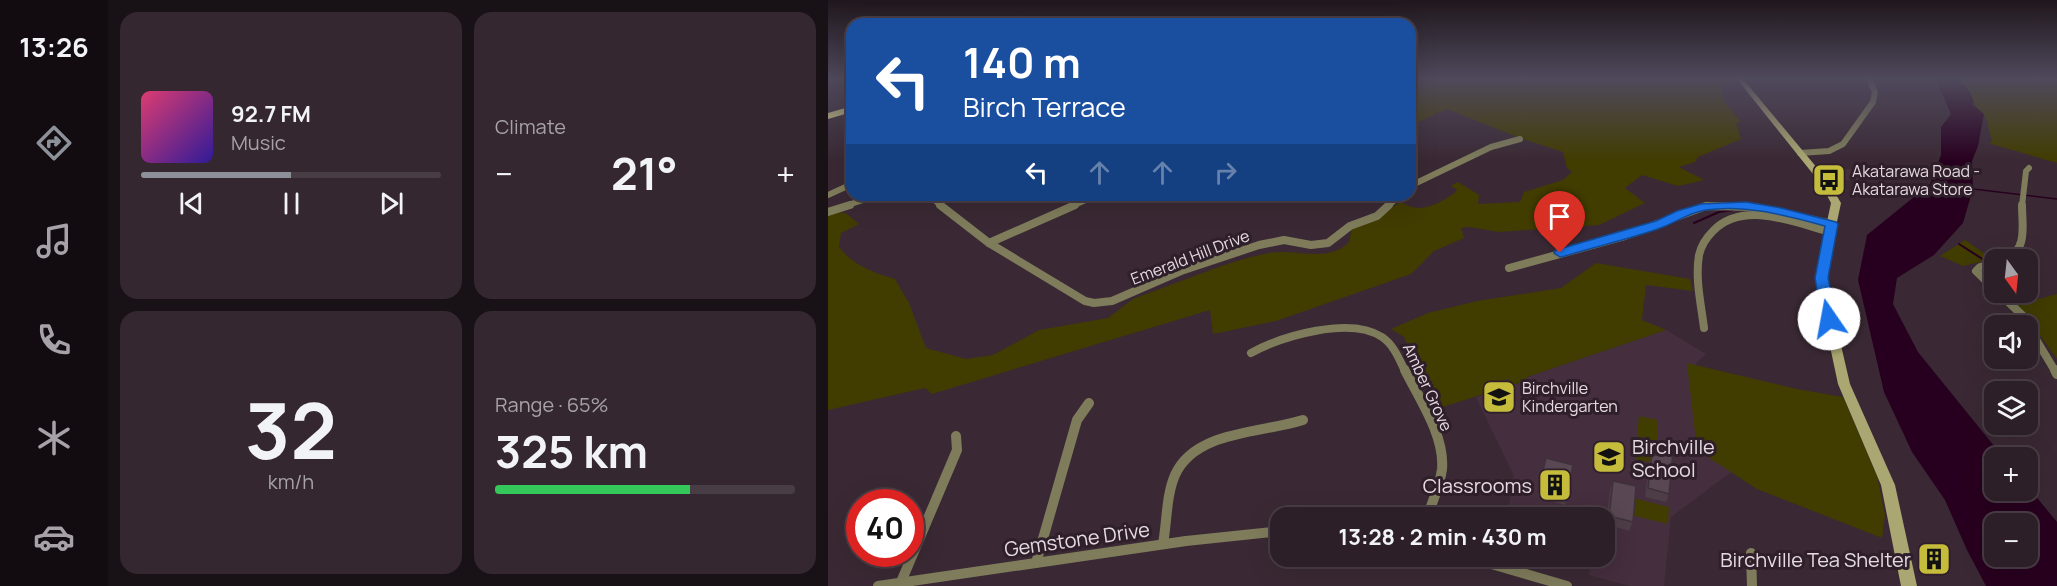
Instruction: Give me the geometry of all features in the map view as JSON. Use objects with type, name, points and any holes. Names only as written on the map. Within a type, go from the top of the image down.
[{"type":"highway","points":[[828,116],[846,111]]},
{"type":"street","points":[[1763,106],[1825,183],[1833,197],[1835,211],[1822,271],[1825,301],[1844,384],[1888,485],[1909,586]]},
{"type":"street","points":[[1800,153],[1829,150],[1843,144],[1870,106]]},
{"type":"street","points":[[1416,183],[1491,147],[1520,139]]},
{"type":"street","points":[[2019,249],[2024,233],[2022,198],[2026,171],[2029,168]]},
{"type":"street","points":[[828,195],[846,187]]},
{"type":"street","points":[[828,212],[860,201]]},
{"type":"street","name":"Emerald Hill Drive","points":[[936,201],[989,243],[1085,301],[1104,303],[1121,298],[1181,271],[1259,245],[1284,240],[1311,245],[1328,243],[1336,239],[1350,225],[1377,216],[1393,201]]},
{"type":"street","points":[[989,243],[1083,201]]},
{"type":"street","points":[[1509,268],[1660,224],[1681,213],[1705,206],[1746,206],[1781,211],[1831,228]]},
{"type":"street","points":[[1704,328],[1699,256],[1704,243],[1721,221],[1745,216],[1771,216],[1831,228]]},
{"type":"street","points":[[1984,268],[1976,271],[1984,279]]},
{"type":"street","points":[[2010,303],[2022,315]]},
{"type":"street","name":"Amber Grove","points":[[1251,353],[1267,344],[1344,327],[1366,330],[1387,339],[1415,391],[1439,447],[1442,460],[1441,475],[1431,507]]},
{"type":"street","points":[[2038,343],[2057,374]]},
{"type":"street","points":[[1036,563],[1077,420],[1089,403]]},
{"type":"street","points":[[1163,544],[1176,474],[1193,452],[1226,437],[1278,429],[1303,420]]},
{"type":"street","points":[[901,582],[957,450],[956,436]]},
{"type":"street","name":"Gemstone Drive","points":[[879,586],[1163,544],[1270,532]]},
{"type":"street","points":[[1751,553],[1752,586]]},
{"type":"street","points":[[1502,567],[1567,586]]},
{"type":"shaded area","points":[[1416,106],[1728,106],[1741,122],[1736,123],[1741,139],[1698,157],[1695,162],[1679,167],[1704,180],[1678,186],[1642,175],[1625,188],[1645,203],[1599,225],[1499,232],[1469,227],[1461,228],[1464,238],[1434,251],[1411,274],[1276,321],[1213,334],[1210,310],[932,394],[925,388],[828,410],[828,212],[846,213],[859,224],[841,233],[839,247],[864,268],[895,279],[909,303],[926,348],[966,359],[993,355],[1039,330],[1108,318],[1133,299],[1238,261],[1269,253],[1321,254],[1341,249],[1349,242],[1352,228],[1380,216],[1400,202],[1418,208],[1439,202],[1457,190],[1451,186],[1458,182],[1479,195],[1478,204],[1520,202],[1524,192],[1563,180],[1572,172],[1567,168],[1563,152],[1520,138],[1447,109],[1416,123]]},
{"type":"shaded area","points":[[1948,106],[1975,106],[1984,114],[1978,146],[1972,161],[1973,189],[1963,223],[1934,255],[1897,278],[1893,304],[1918,352],[1995,447],[1984,447],[1984,501],[2038,501],[2038,499],[2057,522],[2057,586],[1986,586],[1945,500],[1912,452],[1884,392],[1858,280],[1867,235],[1930,184],[1941,155],[1941,127],[1951,114]]},
{"type":"shaded area","points":[[1976,106],[2057,106],[2057,163],[1988,143],[1992,142],[1986,118]]},
{"type":"shaded area","points":[[1859,169],[1874,179],[1831,181],[1822,170]]},
{"type":"shaded area","points":[[1965,240],[1984,253],[1984,261],[1963,266],[1940,256]]},
{"type":"shaded area","points":[[1596,263],[1690,279],[1693,291],[1646,285],[1642,320],[1666,330],[1527,377],[1525,381],[1436,409],[1404,337],[1391,329],[1428,313],[1477,301],[1561,288]]},
{"type":"shaded area","points":[[2057,294],[2057,359],[2038,333],[2038,315],[2025,315],[2016,303],[2038,303],[2038,299]]},
{"type":"shaded area","name":"Birchville School","points":[[1666,330],[1706,354],[1696,363],[1708,430],[1693,444],[1734,470],[1671,517],[1664,586],[1630,586],[1589,575],[1590,567],[1615,567],[1615,507],[1509,506],[1514,476],[1476,397],[1525,381],[1527,377]]},
{"type":"shaded area","points":[[1687,363],[1797,389],[1843,397],[1877,476],[1885,515],[1882,538],[1757,489],[1697,450]]},
{"type":"shaded area","points":[[1639,416],[1658,420],[1656,464],[1635,459]]},
{"type":"shaded area","points":[[1633,498],[1669,507],[1668,524],[1631,515]]},
{"type":"building","points":[[1508,380],[1514,390],[1491,396],[1486,387]]},
{"type":"building","points":[[1661,448],[1673,451],[1669,494],[1648,488],[1652,454],[1660,456]]},
{"type":"building","name":"Classrooms","points":[[1546,458],[1573,465],[1567,496],[1539,488]]},
{"type":"building","points":[[1613,481],[1636,486],[1633,522],[1615,518],[1615,507],[1610,507]]},
{"type":"building","points":[[1931,550],[1941,552],[1943,561],[1933,559]]},
{"type":"waterway","points":[[1965,188],[2057,199]]},
{"type":"waterway","points":[[1694,223],[1719,212],[1733,210]]},
{"type":"waterway","points":[[1959,244],[1984,260]]},
{"type":"place","name":"Akatarawa Road - Akatarawa Store","points":[[1829,180]]},
{"type":"place","name":"Birchville Kindergarten","points":[[1499,397]]},
{"type":"place","name":"Birchville School","points":[[1609,457]]},
{"type":"place","name":"Classrooms","points":[[1555,485]]},
{"type":"place","name":"Birchville Tea Shelter","points":[[1934,559]]},
{"type":"route","points":[[1560,253],[1578,250],[1660,224],[1681,213],[1705,206],[1746,206],[1781,211],[1832,224],[1821,278],[1829,319]]}]
